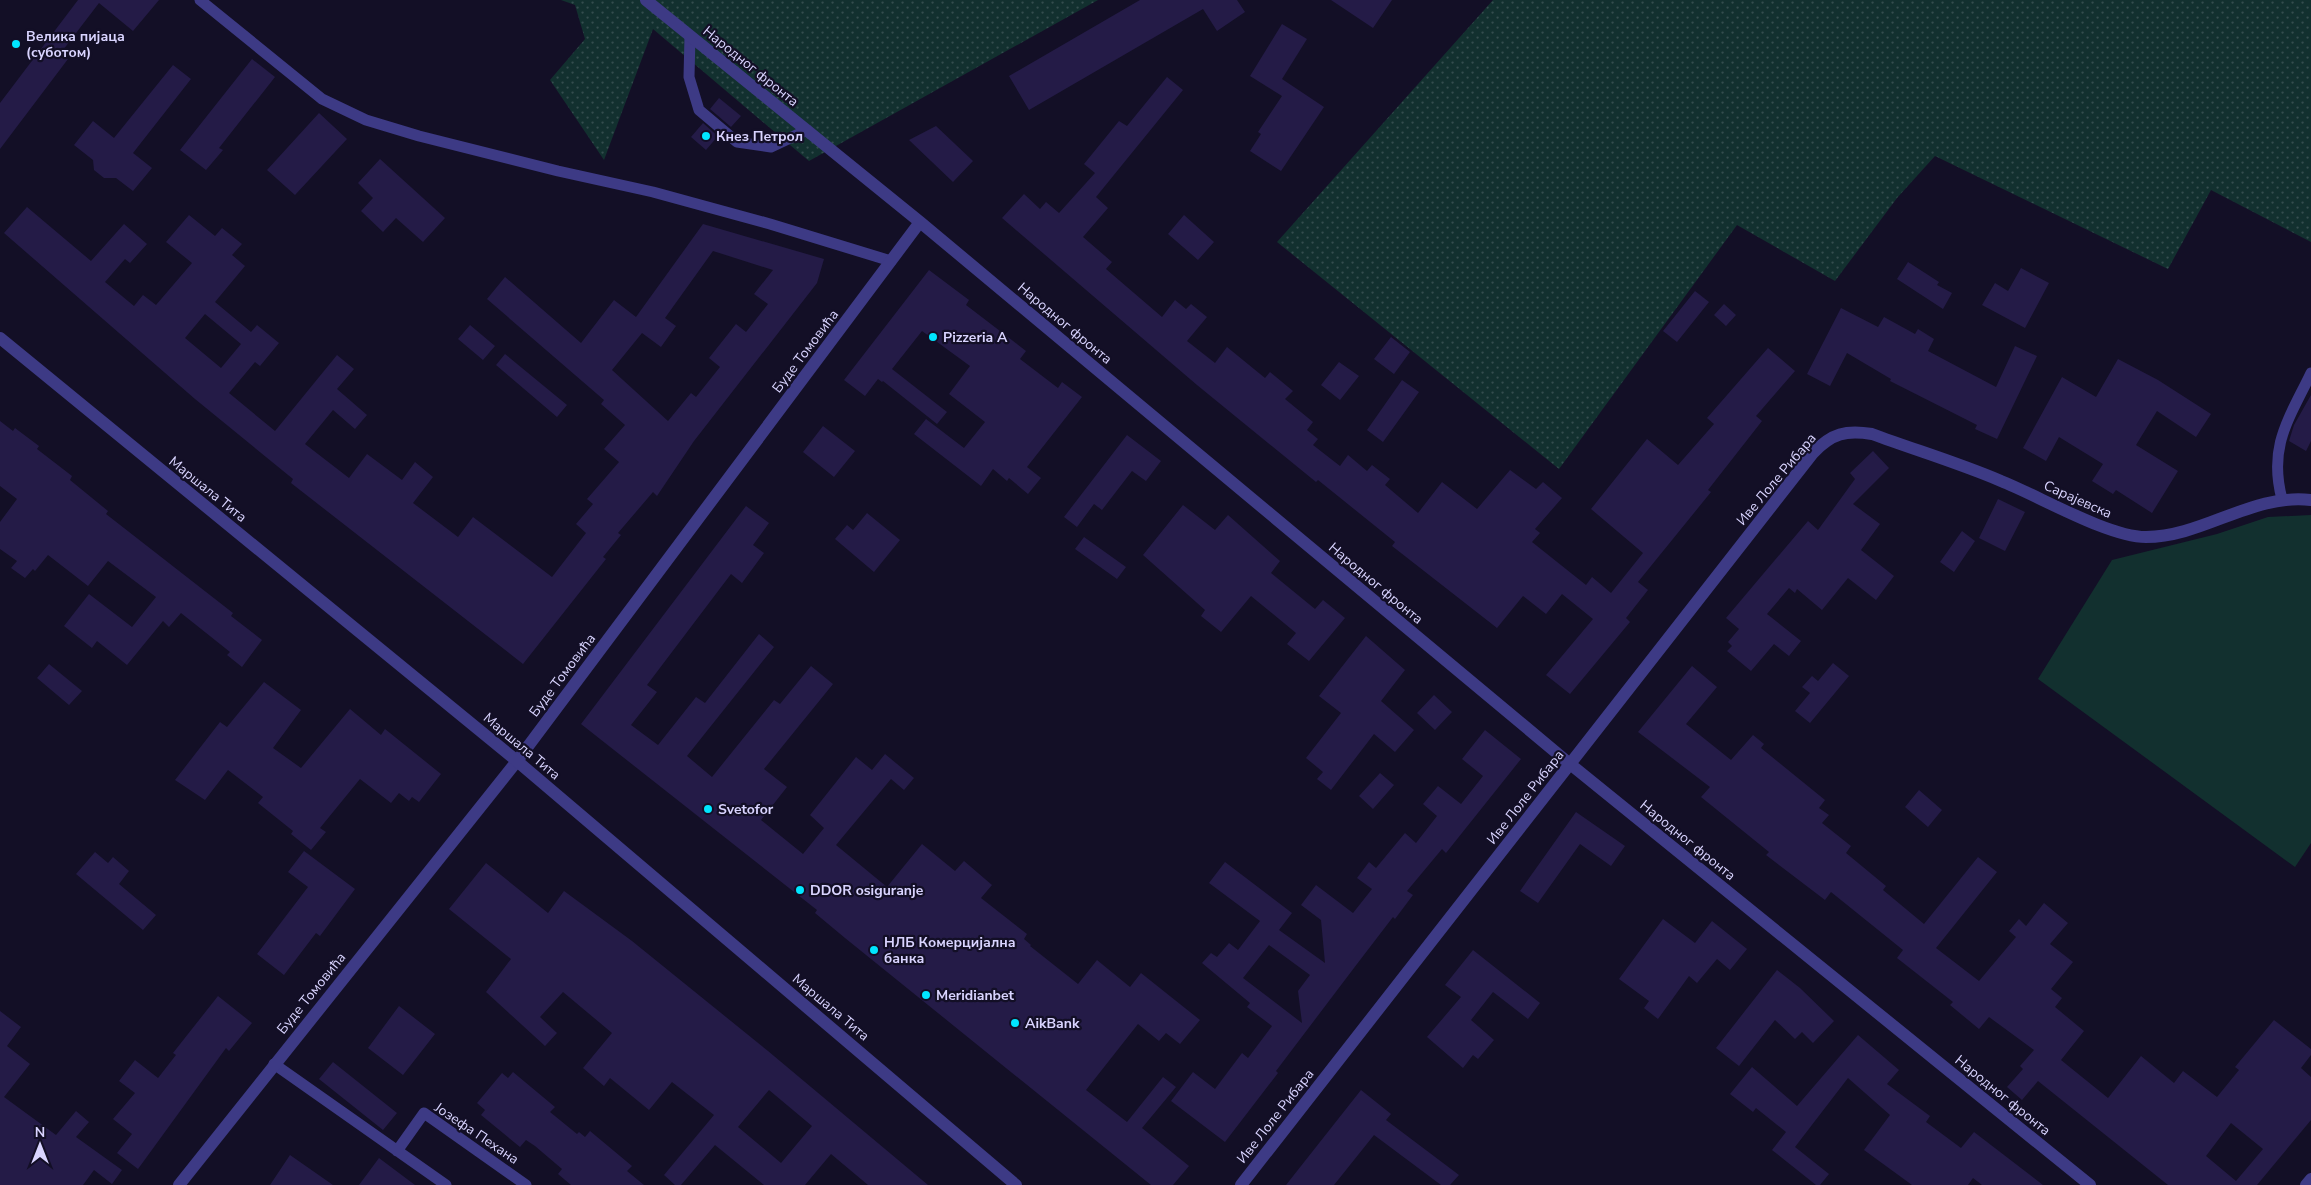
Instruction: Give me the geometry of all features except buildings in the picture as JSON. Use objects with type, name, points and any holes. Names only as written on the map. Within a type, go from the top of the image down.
[{"type":"street","name":"Народног фронта","points":[[646,0],[920,222],[1570,764],[2090,1185]]},
{"type":"street","name":"Буде Томовића","points":[[179,1185],[517,761],[920,222]]},
{"type":"street","name":"Маршала Тита","points":[[0,338],[517,761],[1016,1185]]},
{"type":"street","name":"Сарајевска","points":[[1838,434],[1856,432],[1872,434],[2000,480],[2116,532],[2128,535],[2158,537],[2179,533],[2264,503],[2282,500],[2311,500]]},
{"type":"street","name":"Иве Лоле Рибара","points":[[1241,1185],[1813,452],[1824,441],[1838,434]]},
{"type":"street","points":[[2306,1185],[2311,1178]]},
{"type":"lane","points":[[200,0],[322,99],[366,120],[419,136],[558,172],[654,192],[770,224],[891,262]]},
{"type":"lane","points":[[690,36],[689,77],[699,110],[729,136],[737,142],[771,147],[807,130]]},
{"type":"lane","points":[[2282,500],[2276,468],[2280,438],[2311,373]]},
{"type":"lane","points":[[274,1064],[446,1185]]},
{"type":"lane","name":"Јозефа Пехана","points":[[397,1151],[424,1113],[526,1185]]},
{"type":"green space","points":[[561,0],[1098,0],[809,161],[653,29],[604,160],[550,80],[585,39],[575,5]]},
{"type":"green space","points":[[1493,0],[2311,0],[2311,242],[2211,190],[2168,269],[1935,156],[1897,198],[1835,281],[1737,225],[1559,469],[1277,242]]},
{"type":"green space","points":[[2311,515],[2311,843],[2295,867],[2038,679],[2112,560],[2217,534],[2268,517]]},
{"type":"place","name":"Велика пијаца (суботом)","points":[[16,44]]},
{"type":"place","name":"Кнез Петрол","points":[[706,136]]},
{"type":"place","name":"Pizzeria A","points":[[933,337]]},
{"type":"place","name":"Svetofor","points":[[708,809]]},
{"type":"place","name":"DDOR osiguranje","points":[[800,890]]},
{"type":"place","name":"НЛБ Комерцијална банка","points":[[874,950]]},
{"type":"place","name":"Meridianbet","points":[[926,995]]},
{"type":"place","name":"AikBank","points":[[1015,1023]]}]
